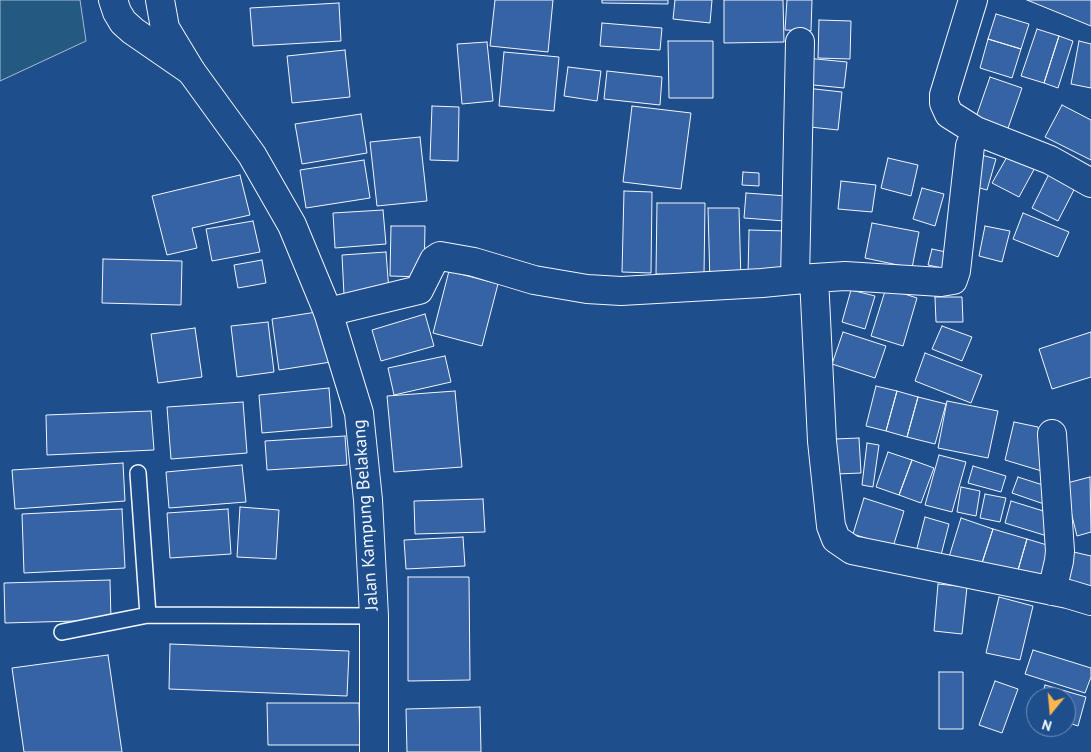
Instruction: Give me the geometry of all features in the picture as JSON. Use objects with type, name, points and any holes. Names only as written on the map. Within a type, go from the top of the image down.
[{"type":"street","points":[[114,0],[117,12],[133,31],[191,71]]},
{"type":"street","name":"Jalan Kampung Belakang","points":[[160,0],[165,28],[191,71],[252,154],[292,225],[328,312],[359,413],[368,500],[374,616],[374,752]]},
{"type":"street","points":[[973,0],[944,95],[944,103],[949,114],[976,131],[1050,160],[1091,183]]},
{"type":"street","points":[[800,42],[805,279],[831,526],[836,539],[852,550],[1052,591],[1091,601]]},
{"type":"street","points":[[328,312],[419,290],[434,260],[440,256],[474,262],[534,280],[587,289],[621,291],[845,276],[941,282],[953,280],[956,271],[970,146],[976,131]]},
{"type":"street","points":[[1052,434],[1060,551],[1052,591]]},
{"type":"lane","points":[[138,473],[148,615]]},
{"type":"lane","points":[[62,632],[148,615],[374,616]]},
{"type":"shaded area","points":[[0,0],[80,0],[86,41],[0,81]]},
{"type":"building","points":[[495,0],[553,0],[548,52],[490,46]]},
{"type":"building","points":[[602,0],[668,0],[668,4],[602,3]]},
{"type":"building","points":[[675,0],[712,0],[710,23],[673,19]]},
{"type":"building","points":[[724,0],[783,0],[784,42],[724,43]]},
{"type":"building","points":[[787,0],[812,0],[811,31],[785,30]]},
{"type":"building","points":[[1027,0],[1091,0],[1091,26]]},
{"type":"building","points":[[339,3],[341,41],[253,46],[250,8]]},
{"type":"building","points":[[996,14],[1029,24],[1021,49],[988,39]]},
{"type":"building","points":[[819,20],[851,21],[850,59],[818,58]]},
{"type":"building","points":[[602,23],[662,28],[660,50],[600,46]]},
{"type":"building","points":[[1037,29],[1059,36],[1044,83],[1021,76]]},
{"type":"building","points":[[1059,36],[1073,41],[1058,88],[1044,83]]},
{"type":"building","points":[[988,39],[1021,49],[1012,78],[980,68]]},
{"type":"building","points":[[668,41],[713,41],[713,98],[669,98]]},
{"type":"building","points":[[1079,41],[1091,44],[1091,88],[1071,84]]},
{"type":"building","points":[[487,42],[493,101],[462,104],[457,44]]},
{"type":"building","points":[[345,50],[350,97],[292,103],[287,56]]},
{"type":"building","points":[[504,52],[559,57],[554,111],[499,106]]},
{"type":"building","points":[[806,58],[847,62],[844,88],[803,84]]},
{"type":"building","points":[[568,67],[601,71],[597,101],[564,96]]},
{"type":"building","points":[[607,71],[662,77],[660,105],[604,99]]},
{"type":"building","points":[[990,77],[1022,88],[1006,134],[974,123]]},
{"type":"building","points":[[806,88],[842,92],[838,130],[801,126]]},
{"type":"building","points":[[1062,105],[1091,120],[1091,160],[1045,137]]},
{"type":"building","points":[[432,106],[459,107],[458,161],[430,160]]},
{"type":"building","points":[[632,106],[691,113],[681,189],[623,182]]},
{"type":"building","points":[[361,114],[367,153],[302,164],[295,124]]},
{"type":"building","points":[[420,137],[427,201],[377,206],[370,142]]},
{"type":"building","points":[[1011,150],[1037,164],[1019,197],[992,183]]},
{"type":"building","points":[[978,154],[996,159],[987,190],[969,185]]},
{"type":"building","points":[[888,158],[918,165],[911,196],[881,188]]},
{"type":"building","points":[[364,160],[370,198],[306,208],[300,170]]},
{"type":"building","points":[[1051,170],[1077,184],[1058,221],[1032,208]]},
{"type":"building","points":[[743,172],[759,173],[759,186],[742,185]]},
{"type":"building","points":[[240,175],[250,215],[192,228],[197,248],[167,255],[152,196]]},
{"type":"building","points":[[841,181],[876,185],[872,212],[838,209]]},
{"type":"building","points":[[922,188],[944,194],[935,226],[913,219]]},
{"type":"building","points":[[624,191],[652,192],[651,273],[622,272]]},
{"type":"building","points":[[746,193],[787,196],[785,221],[744,218]]},
{"type":"building","points":[[657,203],[705,203],[704,275],[656,274]]},
{"type":"building","points":[[708,208],[739,208],[741,282],[710,283]]},
{"type":"building","points":[[383,210],[386,244],[335,248],[333,213]]},
{"type":"building","points":[[1023,213],[1069,232],[1058,257],[1013,239]]},
{"type":"building","points":[[253,221],[260,252],[212,261],[206,229]]},
{"type":"building","points":[[872,223],[919,232],[912,268],[865,258]]},
{"type":"building","points":[[391,226],[425,226],[424,277],[390,276]]},
{"type":"building","points":[[985,226],[1010,231],[1002,262],[979,256]]},
{"type":"building","points":[[749,230],[787,231],[785,278],[748,276]]},
{"type":"building","points":[[932,249],[946,252],[942,268],[928,265]]},
{"type":"building","points":[[386,252],[389,292],[344,295],[342,255]]},
{"type":"building","points":[[103,259],[182,261],[181,305],[102,303]]},
{"type":"building","points":[[262,260],[266,283],[238,288],[234,265]]},
{"type":"building","points":[[449,271],[498,284],[482,346],[433,333]]},
{"type":"building","points":[[886,288],[917,298],[903,346],[871,336]]},
{"type":"building","points":[[851,290],[875,296],[865,329],[842,322]]},
{"type":"building","points":[[935,297],[962,297],[963,322],[936,322]]},
{"type":"building","points":[[323,311],[331,362],[279,370],[272,319]]},
{"type":"building","points":[[425,314],[434,346],[381,361],[372,330]]},
{"type":"building","points":[[268,322],[274,372],[237,377],[231,326]]},
{"type":"building","points":[[942,326],[972,337],[962,361],[932,349]]},
{"type":"building","points":[[195,328],[202,377],[158,383],[151,334]]},
{"type":"building","points":[[843,332],[886,346],[875,378],[832,364]]},
{"type":"building","points":[[1091,332],[1091,377],[1052,389],[1039,349]]},
{"type":"building","points":[[925,353],[982,375],[971,403],[915,381]]},
{"type":"building","points":[[445,356],[451,382],[394,395],[388,368]]},
{"type":"building","points":[[876,386],[897,391],[886,431],[866,426]]},
{"type":"building","points":[[329,388],[332,427],[262,433],[259,395]]},
{"type":"building","points":[[455,391],[462,467],[394,472],[387,396]]},
{"type":"building","points":[[897,391],[918,397],[907,437],[886,431]]},
{"type":"building","points":[[918,397],[946,404],[935,444],[907,437]]},
{"type":"building","points":[[947,401],[998,411],[988,458],[938,448]]},
{"type":"building","points":[[243,402],[247,453],[171,459],[167,407]]},
{"type":"building","points":[[151,411],[154,450],[47,455],[46,415]]},
{"type":"building","points":[[1014,422],[1038,427],[1045,472],[1005,460]]},
{"type":"building","points":[[345,436],[347,465],[267,470],[265,441]]},
{"type":"building","points":[[859,438],[861,473],[836,474],[835,439]]},
{"type":"building","points":[[867,443],[879,445],[873,487],[862,485]]},
{"type":"building","points":[[888,452],[912,460],[899,495],[876,487]]},
{"type":"building","points":[[939,455],[966,462],[952,512],[925,505]]},
{"type":"building","points":[[912,460],[934,468],[921,503],[899,495]]},
{"type":"building","points":[[123,463],[125,501],[15,509],[12,470]]},
{"type":"building","points":[[242,465],[246,502],[169,508],[166,472]]},
{"type":"building","points":[[973,466],[1006,476],[1001,492],[968,483]]},
{"type":"building","points":[[1018,477],[1049,487],[1044,504],[1012,493]]},
{"type":"building","points":[[1090,477],[1091,532],[1077,536],[1067,496],[1070,495],[1067,483]]},
{"type":"building","points":[[961,487],[980,491],[976,516],[957,512]]},
{"type":"building","points":[[985,494],[1006,498],[1000,522],[980,518]]},
{"type":"building","points":[[864,498],[904,511],[893,547],[853,534]]},
{"type":"building","points":[[483,499],[485,532],[415,534],[414,501]]},
{"type":"building","points":[[1011,501],[1053,514],[1047,536],[1005,523]]},
{"type":"building","points":[[240,507],[279,510],[276,559],[237,557]]},
{"type":"building","points":[[122,509],[125,568],[24,573],[22,514]]},
{"type":"building","points":[[228,509],[231,554],[170,558],[167,513]]},
{"type":"building","points":[[925,517],[949,524],[940,559],[916,552]]},
{"type":"building","points":[[961,518],[993,529],[981,566],[949,557]]},
{"type":"building","points":[[993,529],[1027,539],[1016,577],[981,566]]},
{"type":"building","points":[[463,537],[465,566],[406,569],[404,540]]},
{"type":"building","points":[[1027,539],[1057,548],[1045,587],[1016,577]]},
{"type":"building","points":[[1065,550],[1091,556],[1091,596],[1056,587]]},
{"type":"building","points":[[408,577],[469,577],[470,680],[408,681]]},
{"type":"building","points":[[110,580],[111,620],[5,623],[4,583]]},
{"type":"building","points":[[938,584],[967,587],[962,634],[934,631]]},
{"type":"building","points":[[999,597],[1033,606],[1020,660],[986,653]]},
{"type":"building","points":[[170,644],[349,651],[347,696],[169,689]]},
{"type":"building","points":[[1033,650],[1091,668],[1091,677],[1085,693],[1076,690],[1076,687],[1066,687],[1025,674]]},
{"type":"building","points":[[108,655],[122,752],[24,752],[12,668]]},
{"type":"building","points":[[939,672],[963,672],[963,729],[939,729]]},
{"type":"building","points":[[995,681],[1018,689],[1002,733],[979,725]]},
{"type":"building","points":[[1076,694],[1086,697],[1078,726],[1076,725]]},
{"type":"building","points":[[267,703],[359,703],[360,745],[268,745]]},
{"type":"building","points":[[480,707],[481,752],[407,752],[406,709]]}]
